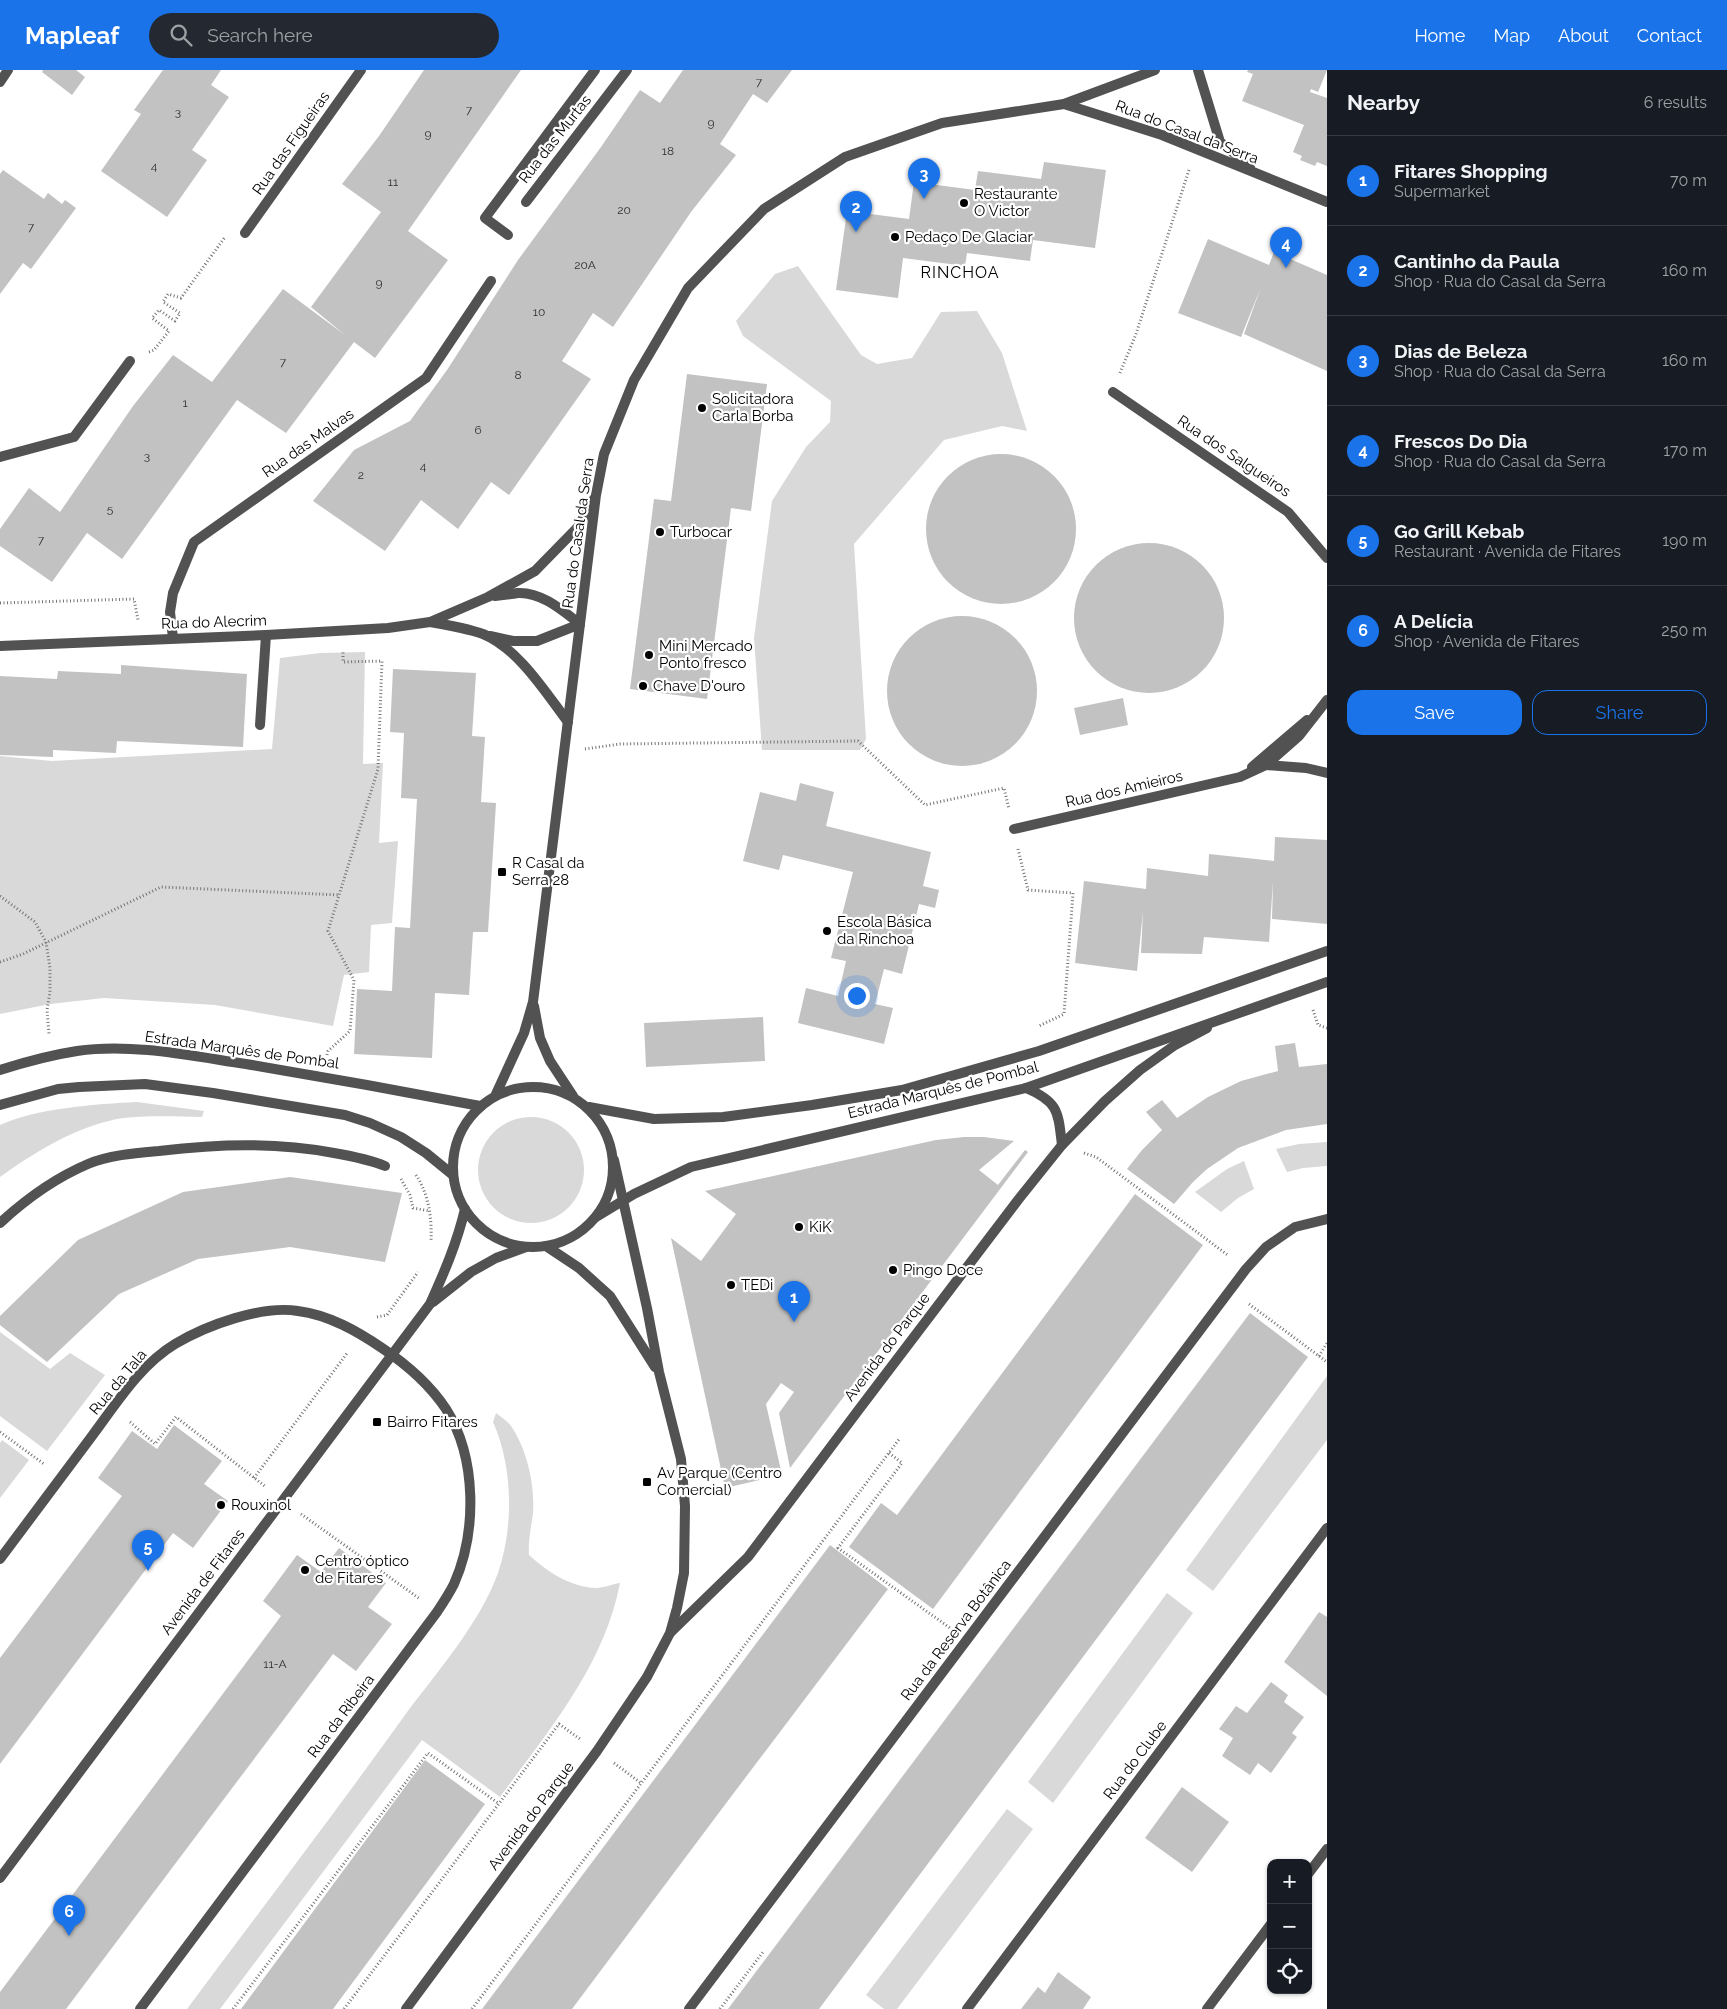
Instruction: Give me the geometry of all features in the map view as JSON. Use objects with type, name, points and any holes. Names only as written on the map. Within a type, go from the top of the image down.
[{"type":"street","points":[[0,82],[8,70]]},
{"type":"street","name":"Rua das Figueiras","points":[[245,233],[361,70]]},
{"type":"street","points":[[508,235],[485,218],[595,70]]},
{"type":"street","name":"Rua das Murtas","points":[[526,202],[627,70]]},
{"type":"street","points":[[1064,104],[1155,70]]},
{"type":"street","points":[[1198,70],[1220,142],[1240,160],[1274,181]]},
{"type":"street","name":"Rua do Casal da Serra","points":[[496,1094],[524,1033],[534,1002],[596,494],[604,454],[639,372],[688,288],[764,209],[845,157],[942,123],[1064,104],[1162,135],[1327,202]]},
{"type":"street","name":"Rua das Malvas","points":[[173,638],[170,612],[173,593],[194,542],[426,378],[491,281]]},
{"type":"street","points":[[0,457],[74,437],[130,361]]},
{"type":"street","name":"Rua dos Salgueiros","points":[[1113,392],[1288,512],[1327,558]]},
{"type":"street","name":"Rua do Alecrim","points":[[0,646],[266,635],[388,628],[430,622],[488,597],[535,571],[578,527],[596,494]]},
{"type":"street","name":"Rua do Alecrim","points":[[488,597],[520,593],[539,597],[556,606],[580,624]]},
{"type":"street","name":"Rua do Alecrim","points":[[430,622],[461,627],[513,641],[537,641],[580,624]]},
{"type":"street","points":[[260,724],[266,635]]},
{"type":"street","name":"Rua do Alecrim","points":[[485,635],[505,648],[532,675],[568,722]]},
{"type":"street","points":[[1327,702],[1327,708]]},
{"type":"street","name":"Rua dos Amieiros","points":[[1014,829],[1240,777],[1266,765],[1299,736],[1327,702]]},
{"type":"street","name":"Rua dos Amieiros","points":[[1240,777],[1327,702]]},
{"type":"street","name":"Rua dos Amieiros","points":[[1266,765],[1306,768],[1327,773]]},
{"type":"street","name":"Estrada Marquês de Pombal","points":[[589,1108],[654,1118],[723,1117],[902,1090],[1039,1051],[1327,951]]},
{"type":"street","name":"Estrada Marquês de Pombal","points":[[596,1217],[623,1200],[691,1167],[1026,1088],[1327,982]]},
{"type":"street","name":"Rua do Casal da Serra","points":[[534,1002],[540,1038],[550,1061],[573,1096]]},
{"type":"street","name":"Avenida do Parque","points":[[670,1634],[748,1558],[949,1290],[1062,1145],[1105,1101],[1140,1070],[1175,1045],[1230,1016]]},
{"type":"street","name":"Estrada Marquês de Pombal","points":[[0,1070],[27,1061],[78,1051],[128,1050],[198,1057],[324,1077],[480,1106]]},
{"type":"street","points":[[0,1104],[79,1087],[145,1084],[213,1093],[345,1115],[370,1123],[401,1137],[426,1153],[453,1175]]},
{"type":"street","points":[[535,1086],[555,1088],[573,1096],[589,1108],[602,1123],[610,1141],[614,1160],[611,1187],[607,1200],[596,1217],[582,1231],[565,1241],[546,1246],[526,1247],[508,1243],[491,1236],[476,1224],[465,1209],[457,1193],[453,1175],[453,1156],[458,1138],[467,1121],[480,1106],[496,1094],[515,1088],[535,1086]]},
{"type":"street","points":[[1026,1088],[1042,1094],[1053,1104],[1058,1115],[1062,1145]]},
{"type":"street","points":[[0,1223],[53,1180],[90,1163],[131,1154],[211,1145],[276,1145],[314,1149],[370,1160],[385,1166]]},
{"type":"street","name":"Avenida do Parque","points":[[406,2009],[597,1751],[647,1676],[670,1634],[678,1608],[684,1573],[686,1506],[681,1459],[659,1372],[647,1308],[614,1160]]},
{"type":"street","name":"Avenida de Fitares","points":[[0,1878],[430,1304],[454,1248],[465,1209]]},
{"type":"street","name":"Rua da Reserva Botânica","points":[[689,2009],[1246,1269],[1266,1247],[1295,1227],[1327,1219]]},
{"type":"street","name":"Avenida do Parque","points":[[546,1246],[579,1268],[610,1296],[659,1372]]},
{"type":"street","name":"Avenida de Fitares","points":[[430,1304],[472,1272],[496,1258],[526,1247]]},
{"type":"street","name":"Rua da Tala","points":[[0,1559],[127,1389],[151,1362],[175,1344],[211,1327],[267,1311],[297,1310],[345,1325],[393,1355]]},
{"type":"street","name":"Rua da Ribeira","points":[[140,2009],[438,1612],[454,1584],[464,1553],[469,1527],[472,1496],[466,1462],[458,1433],[446,1409],[421,1379],[393,1355]]},
{"type":"street","name":"Rua do Clube","points":[[967,2009],[1327,1528]]},
{"type":"street","points":[[1312,1869],[1327,1850]]},
{"type":"street","points":[[1207,2009],[1267,1929]]},
{"type":"path","points":[[1113,392],[1136,334],[1196,149]]},
{"type":"path","points":[[130,361],[154,350],[169,331],[152,318],[159,310],[175,321],[180,313],[163,302],[168,294],[181,298],[224,237],[245,233]]},
{"type":"path","points":[[0,603],[134,599],[142,640]]},
{"type":"path","points":[[324,1077],[328,1051],[350,1031],[354,980],[328,931],[378,769],[382,661],[343,662]]},
{"type":"path","points":[[565,752],[620,744],[858,741],[925,805],[1004,788],[1028,890],[1073,893],[1064,1014],[1038,1026]]},
{"type":"path","points":[[0,962],[24,954],[161,887],[340,895]]},
{"type":"path","points":[[0,896],[35,922],[46,942],[50,968],[50,992],[47,1010],[50,1057]]},
{"type":"path","points":[[1096,1157],[1217,1246]]},
{"type":"path","points":[[385,1166],[396,1174],[404,1184],[413,1208],[430,1212]]},
{"type":"path","points":[[413,1172],[421,1182],[430,1212],[431,1240],[429,1246]]},
{"type":"path","points":[[254,1478],[337,1368],[372,1316],[379,1318],[387,1316],[419,1270]]},
{"type":"path","points":[[1249,1304],[1327,1362]]},
{"type":"path","points":[[1319,1356],[1327,1344]]},
{"type":"path","points":[[145,1436],[155,1444],[176,1417]]},
{"type":"path","points":[[472,2009],[900,1438]]},
{"type":"path","points":[[889,1453],[902,1463],[838,1548],[967,1640]]},
{"type":"path","points":[[390,1578],[398,1584]]},
{"type":"path","points":[[344,2009],[559,1724],[641,1783]]},
{"type":"path","points":[[233,2009],[428,1752],[498,1803]]},
{"type":"shaded area","points":[[798,266],[861,355],[877,364],[912,358],[941,312],[977,311],[1002,353],[1027,431],[1002,426],[944,440],[854,544],[866,739],[860,750],[762,750],[754,638],[772,501],[806,447],[830,422],[831,401],[743,336],[736,321],[775,274]]},
{"type":"shaded area","points":[[365,652],[363,764],[383,763],[379,843],[398,841],[392,923],[371,925],[369,972],[344,975],[333,1026],[215,1005],[104,998],[50,1004],[0,1014],[0,756],[52,761],[272,749],[280,658],[320,653]]},
{"type":"shaded area","points":[[137,1102],[204,1111],[202,1117],[131,1117],[95,1125],[52,1144],[0,1177],[0,1125],[15,1119],[49,1111]]},
{"type":"shaded area","points":[[531,1117],[551,1121],[568,1133],[580,1150],[584,1170],[580,1190],[568,1207],[551,1219],[531,1223],[511,1219],[494,1207],[482,1190],[478,1170],[482,1150],[494,1133],[511,1121]]},
{"type":"shaded area","points":[[1327,1142],[1327,1166],[1303,1168],[1287,1172],[1276,1149],[1299,1144]]},
{"type":"shaded area","points":[[1244,1161],[1254,1189],[1238,1198],[1221,1212],[1195,1192],[1227,1169]]},
{"type":"shaded area","points":[[0,1332],[50,1369],[70,1353],[105,1375],[47,1451],[0,1416]]},
{"type":"shaded area","points":[[1327,1376],[1327,1440],[1213,1591],[1186,1570]]},
{"type":"shaded area","points":[[496,1413],[509,1424],[517,1435],[529,1468],[533,1491],[533,1513],[529,1539],[529,1555],[552,1573],[577,1585],[596,1588],[620,1583],[612,1613],[588,1670],[555,1722],[500,1797],[422,1740],[220,2009],[187,2009],[457,1647],[490,1592],[503,1555],[509,1516],[508,1477],[500,1439],[493,1422]]},
{"type":"shaded area","points":[[2,1440],[29,1460],[0,1498],[0,1443]]},
{"type":"shaded area","points":[[1167,1593],[1193,1613],[1053,1803],[1028,1782]]},
{"type":"shaded area","points":[[1007,1809],[1033,1829],[897,2009],[884,2009],[866,1995]]},
{"type":"building","points":[[43,70],[76,70],[85,77],[72,95],[42,72]]},
{"type":"building","points":[[163,70],[221,70],[211,85],[229,97],[192,150],[207,160],[167,217],[101,171],[141,114],[134,110]]},
{"type":"building","points":[[424,70],[521,70],[408,231],[448,260],[375,358],[354,342],[286,433],[237,400],[122,559],[87,533],[52,582],[0,546],[0,529],[29,488],[60,512],[133,406],[173,355],[212,382],[283,289],[345,335],[311,307],[381,212],[342,184],[379,136]]},
{"type":"building","points":[[683,70],[792,70],[767,103],[753,94],[720,144],[736,155],[691,212],[613,327],[593,313],[562,361],[591,379],[509,495],[491,482],[458,529],[421,500],[385,551],[313,501],[354,450],[410,421],[447,370],[518,260],[601,147],[640,90],[660,103]]},
{"type":"building","points":[[1248,70],[1327,70],[1318,92],[1311,89],[1310,92],[1327,98],[1327,166],[1317,162],[1315,166],[1300,160],[1302,156],[1293,152],[1304,125],[1242,101],[1253,74],[1247,72]]},
{"type":"building","points":[[1044,162],[1106,170],[1095,248],[1033,240],[1030,261],[967,253],[965,266],[903,258],[898,298],[836,290],[847,211],[909,219],[914,182],[975,190],[978,171],[1041,179]]},
{"type":"building","points":[[3,170],[44,199],[48,193],[62,204],[65,200],[76,208],[31,269],[23,263],[0,294],[0,174]]},
{"type":"building","points":[[1208,239],[1269,265],[1274,252],[1327,275],[1327,371],[1244,334],[1261,287],[1241,337],[1178,313]]},
{"type":"building","points":[[687,374],[767,384],[751,511],[731,508],[707,699],[630,689],[654,499],[671,501]]},
{"type":"building","points":[[1001,454],[1016,455],[1030,459],[1043,466],[1054,476],[1064,487],[1071,500],[1075,514],[1075,544],[1071,558],[1064,571],[1054,582],[1043,592],[1030,599],[1016,603],[1001,604],[986,603],[972,599],[959,592],[948,582],[938,571],[931,558],[927,544],[926,529],[927,514],[931,500],[938,487],[948,476],[959,466],[972,459],[986,455]]},
{"type":"building","points":[[1149,543],[1164,544],[1178,549],[1191,555],[1202,565],[1212,576],[1218,589],[1223,603],[1223,633],[1218,647],[1212,660],[1202,671],[1191,681],[1178,687],[1164,692],[1149,693],[1134,692],[1120,687],[1107,681],[1096,671],[1086,660],[1080,647],[1075,633],[1074,618],[1075,603],[1080,589],[1086,576],[1096,565],[1107,555],[1120,549],[1134,544]]},
{"type":"building","points":[[962,616],[991,622],[1015,638],[1031,662],[1037,691],[1031,720],[1015,744],[991,760],[962,766],[933,760],[909,744],[893,720],[887,691],[893,662],[909,638],[933,622]]},
{"type":"building","points":[[121,665],[247,674],[243,747],[117,741],[116,753],[53,750],[53,757],[0,755],[0,676],[57,679],[58,671],[121,674]]},
{"type":"building","points":[[393,669],[476,673],[472,736],[485,737],[481,802],[496,803],[488,932],[473,932],[469,995],[435,993],[432,1058],[354,1054],[357,989],[392,991],[395,927],[410,928],[417,799],[401,798],[404,733],[390,732]]},
{"type":"building","points":[[1123,698],[1128,725],[1080,735],[1074,708]]},
{"type":"building","points":[[800,783],[834,792],[826,826],[931,852],[923,886],[939,890],[935,908],[919,904],[902,974],[884,969],[875,1004],[893,1008],[884,1044],[798,1023],[806,988],[838,996],[846,961],[831,958],[853,872],[783,855],[779,870],[743,861],[760,792],[796,801]]},
{"type":"building","points":[[1275,837],[1327,840],[1327,924],[1272,919],[1273,881],[1269,942],[1204,937],[1202,954],[1141,953],[1143,911],[1137,971],[1075,963],[1084,881],[1146,889],[1147,868],[1208,876],[1209,854],[1274,861]]},
{"type":"building","points":[[763,1017],[765,1061],[646,1067],[644,1023]]},
{"type":"building","points":[[1295,1043],[1299,1067],[1327,1064],[1327,1124],[1286,1130],[1238,1148],[1207,1169],[1174,1204],[1127,1169],[1142,1150],[1162,1130],[1146,1112],[1162,1100],[1177,1118],[1208,1097],[1241,1081],[1278,1071],[1275,1046]]},
{"type":"building","points":[[984,1137],[1014,1141],[979,1170],[998,1185],[1025,1150],[1028,1152],[790,1468],[779,1413],[794,1392],[781,1383],[766,1404],[782,1475],[725,1488],[671,1238],[701,1261],[736,1214],[705,1191],[936,1140]]},
{"type":"building","points":[[290,1177],[402,1193],[385,1262],[290,1247],[198,1259],[119,1294],[47,1362],[0,1325],[0,1316],[78,1240],[183,1192]]},
{"type":"building","points":[[1135,1194],[1203,1245],[933,1609],[849,1547],[881,1503],[897,1515]]},
{"type":"building","points":[[1250,1313],[1308,1357],[819,2009],[728,2009]]},
{"type":"building","points":[[174,1425],[222,1461],[204,1484],[228,1501],[193,1548],[173,1533],[0,1764],[0,1658],[122,1496],[98,1478],[132,1431],[157,1449]]},
{"type":"building","points":[[830,1545],[888,1589],[572,2009],[482,2009]]},
{"type":"building","points":[[339,1548],[386,1583],[368,1607],[392,1624],[356,1671],[333,1654],[66,2009],[0,2009],[0,1992],[281,1616],[263,1601],[297,1555],[321,1572]]},
{"type":"building","points":[[1319,1612],[1327,1617],[1327,1696],[1284,1662]]},
{"type":"building","points":[[1271,1682],[1288,1695],[1284,1702],[1304,1717],[1292,1733],[1297,1737],[1271,1773],[1258,1763],[1250,1775],[1222,1756],[1233,1738],[1219,1729],[1236,1706],[1247,1713]]},
{"type":"building","points":[[425,1760],[485,1804],[333,2009],[241,2009]]},
{"type":"building","points":[[1182,1787],[1229,1822],[1192,1872],[1145,1838]]},
{"type":"building","points":[[1058,1972],[1091,1997],[1083,2009],[1021,2009],[1038,1987],[1045,1993]]},
{"type":"place","name":"Dias de Beleza","points":[[924,199]]},
{"type":"place","name":"Restaurante O Victor","points":[[964,203]]},
{"type":"place","name":"Cantinho da Paula","points":[[856,232]]},
{"type":"place","name":"Pedaço De Glaciar","points":[[895,237]]},
{"type":"place","name":"Frescos Do Dia","points":[[1286,268]]},
{"type":"place","name":"Solicitadora Carla Borba","points":[[702,408]]},
{"type":"place","name":"Turbocar","points":[[660,532]]},
{"type":"place","name":"Mini Mercado Ponto fresco","points":[[649,655]]},
{"type":"place","name":"Chave D'ouro","points":[[643,686]]},
{"type":"place","name":"R Casal da Serra 28","points":[[502,872]]},
{"type":"place","name":"Escola Básica da Rinchoa","points":[[827,931]]},
{"type":"place","name":"KiK","points":[[799,1227]]},
{"type":"place","name":"Pingo Doce","points":[[893,1270]]},
{"type":"place","name":"TEDi","points":[[731,1285]]},
{"type":"place","name":"Fitares Shopping","points":[[794,1322]]},
{"type":"place","name":"Bairro Fitares","points":[[377,1422]]},
{"type":"place","name":"Av Parque (Centro Comercial)","points":[[647,1482]]},
{"type":"place","name":"Rouxinol","points":[[221,1505]]},
{"type":"place","name":"Centro óptico de Fitares","points":[[305,1570]]},
{"type":"place","name":"Go Grill Kebab","points":[[148,1571]]},
{"type":"place","name":"A Delícia","points":[[69,1936]]},
{"type":"district","name":"RINCHOA","points":[[960,272]]}]
